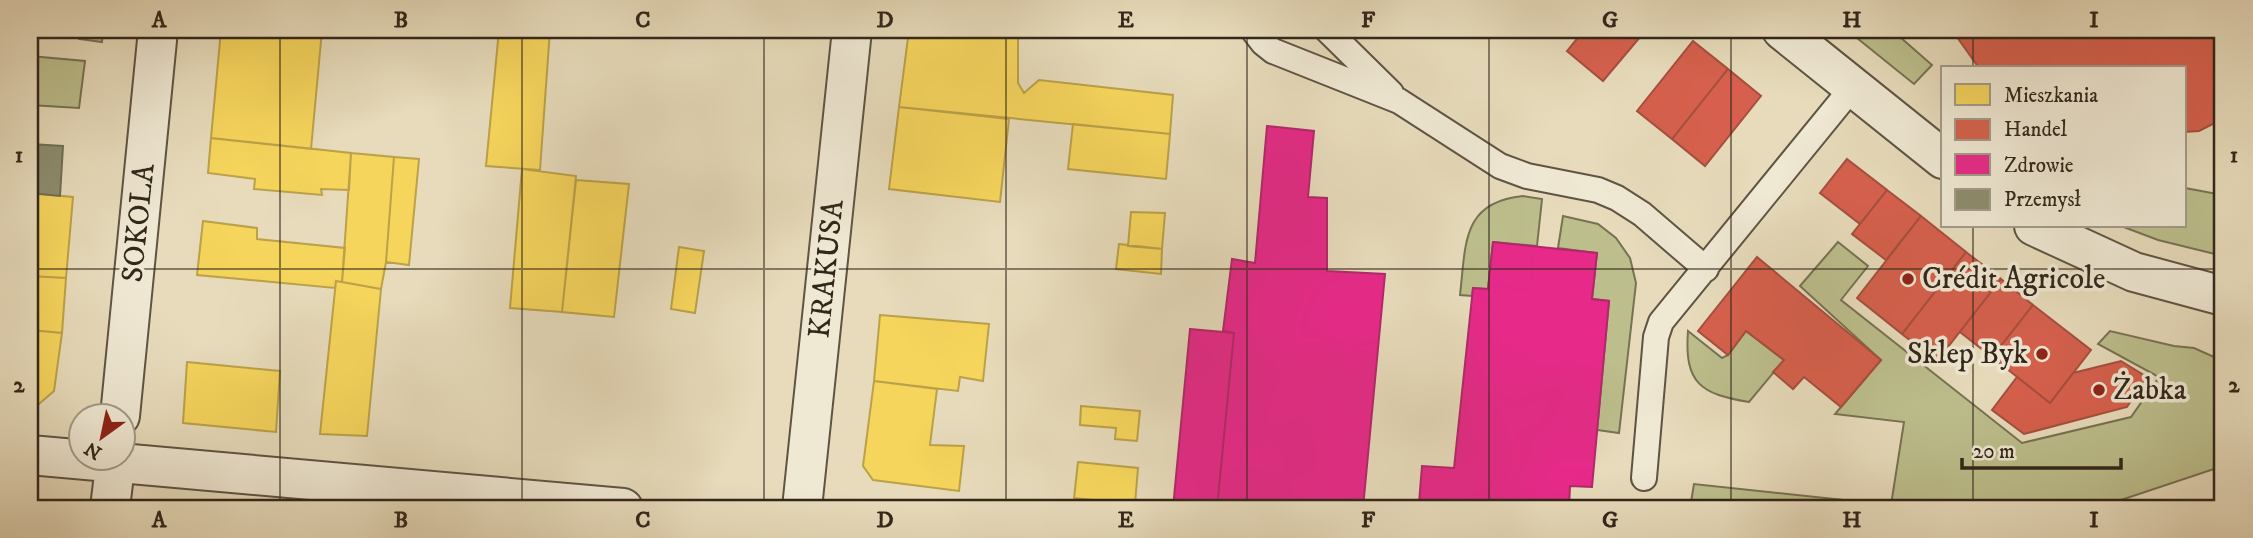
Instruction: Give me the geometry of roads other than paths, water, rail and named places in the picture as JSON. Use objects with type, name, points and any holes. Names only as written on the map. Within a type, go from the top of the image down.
[{"type":"street","name":"SOKOLA","points":[[121,402],[158,30]]},
{"type":"street","name":"KRAKUSA","points":[[802,508],[852,30]]},
{"type":"street","points":[[1782,30],[1941,157]]},
{"type":"street","points":[[2038,228],[2134,272],[2223,296]]},
{"type":"street","points":[[30,455],[66,457]]},
{"type":"street","points":[[136,462],[623,508]]},
{"type":"street","points":[[110,508],[114,472]]},
{"type":"lane","points":[[1253,30],[1273,51],[1399,101],[1500,166],[1527,176],[1598,190],[1617,198],[1642,214],[1706,269]]},
{"type":"lane","points":[[1326,30],[1399,101]]},
{"type":"lane","points":[[1644,478],[1656,337],[1661,322],[1852,88]]},
{"type":"place","name":"Crédit Agricole","points":[[1908,279]]},
{"type":"place","name":"Sklep Byk","points":[[2042,354]]},
{"type":"place","name":"Żabka","points":[[2099,390]]}]
